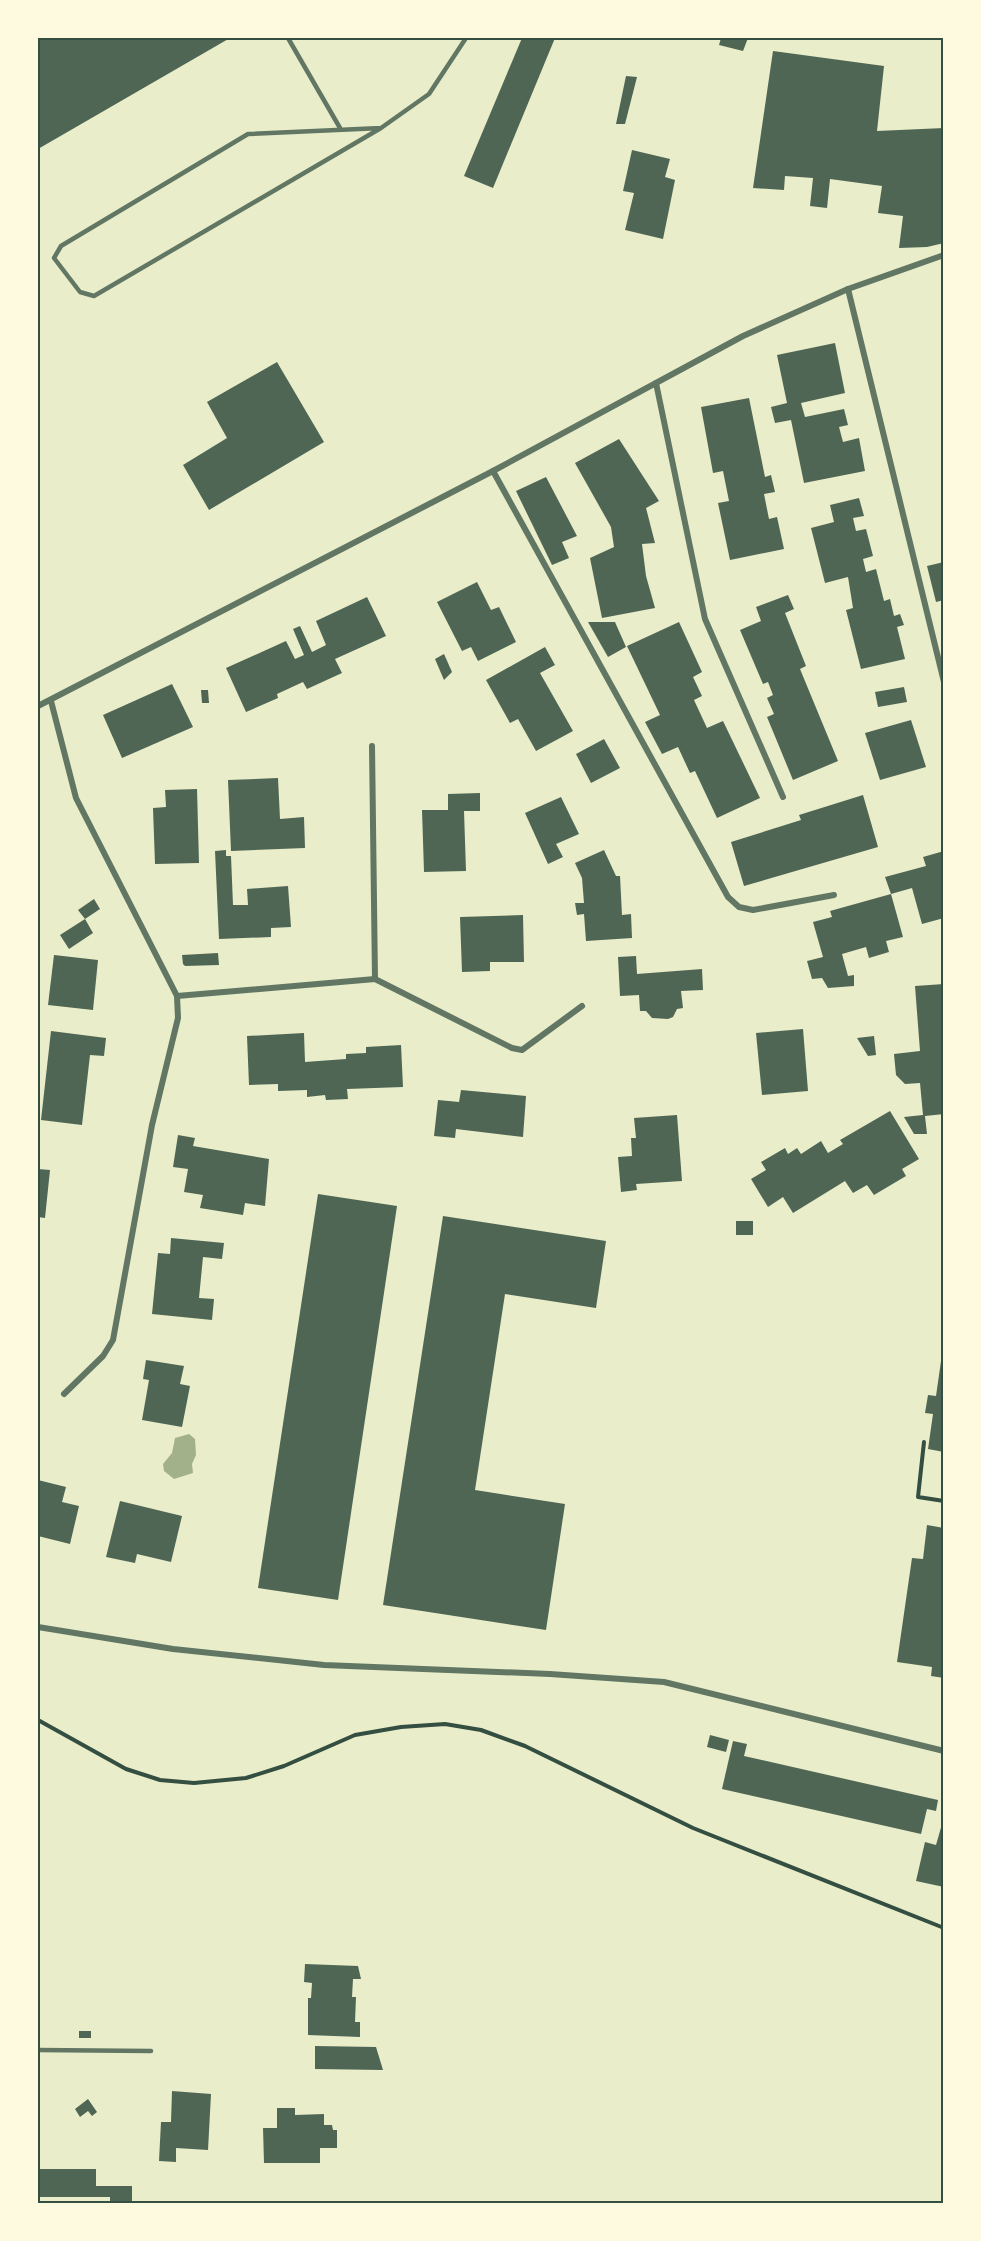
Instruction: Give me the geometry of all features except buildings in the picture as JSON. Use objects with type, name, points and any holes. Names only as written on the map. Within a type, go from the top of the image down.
[{"type":"street","points":[[38,706],[493,471],[743,336],[848,289],[944,255]]},
{"type":"street","points":[[848,289],[944,682]]},
{"type":"street","points":[[656,383],[705,619],[783,797]]},
{"type":"street","points":[[493,471],[728,897],[739,907],[753,910],[834,895]]},
{"type":"street","points":[[51,700],[76,798],[177,996],[178,1017],[152,1125],[113,1340],[104,1356],[64,1394]]},
{"type":"street","points":[[372,746],[375,980]]},
{"type":"street","points":[[177,996],[375,980],[512,1048],[522,1050],[582,1006]]},
{"type":"street","points":[[38,1627],[173,1649],[324,1665],[550,1674],[664,1682],[944,1751]]},
{"type":"lane","points":[[288,38],[340,128]]},
{"type":"lane","points":[[381,128],[340,128],[248,134],[61,246],[54,258],[80,291],[94,296],[381,128],[429,94],[466,38]]},
{"type":"lane","points":[[38,2050],[151,2051]]},
{"type":"path","points":[[924,1442],[918,1497],[944,1501]]},
{"type":"path","points":[[38,1720],[126,1769],[160,1780],[194,1783],[246,1778],[284,1766],[355,1735],[389,1729],[445,1724],[481,1730],[525,1746],[693,1828],[944,1928]]},
{"type":"shaded area","points":[[189,1434],[195,1439],[196,1455],[192,1464],[193,1473],[174,1479],[164,1471],[163,1464],[172,1453],[175,1438]]}]
